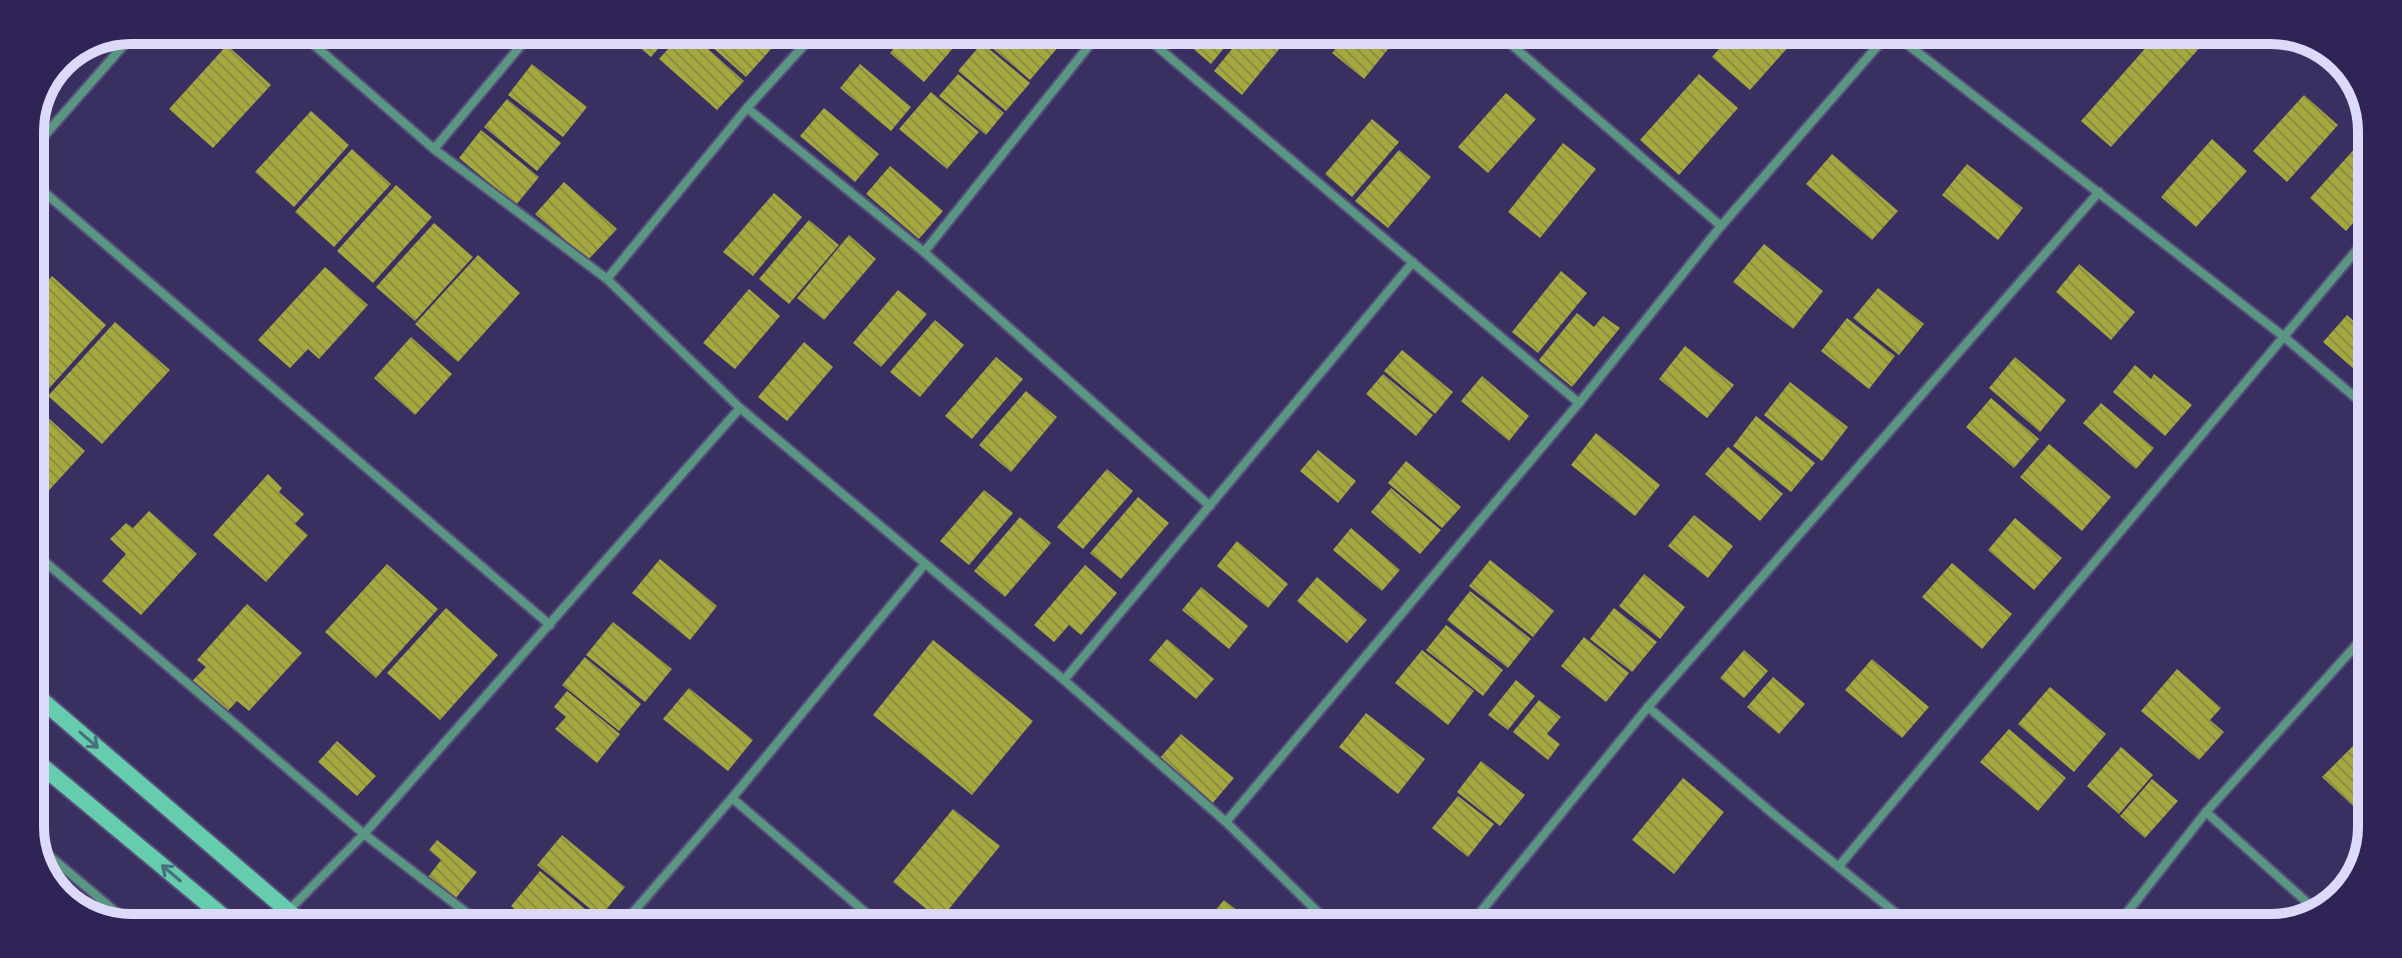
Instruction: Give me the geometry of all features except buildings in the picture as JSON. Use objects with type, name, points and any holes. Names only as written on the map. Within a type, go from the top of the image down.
[{"type":"main road","points":[[44,702],[292,914]]},
{"type":"main road","points":[[44,768],[220,914]]},
{"type":"street","points":[[313,44],[434,149],[607,279],[740,408],[1064,680],[1226,822],[1320,914]]},
{"type":"street","points":[[434,149],[522,44]]},
{"type":"street","points":[[607,279],[747,108],[805,44]]},
{"type":"street","points":[[924,252],[1090,44]]},
{"type":"street","points":[[1154,44],[1579,403]]},
{"type":"street","points":[[1511,44],[1721,226]]},
{"type":"street","points":[[1226,822],[1579,403],[1721,226],[1882,44]]},
{"type":"street","points":[[1904,44],[2283,336],[2358,400]]},
{"type":"street","points":[[44,136],[124,45]]},
{"type":"street","points":[[747,108],[924,252],[1210,506]]},
{"type":"street","points":[[44,192],[550,625]]},
{"type":"street","points":[[1479,914],[1648,707],[2099,192]]},
{"type":"street","points":[[1839,866],[2358,248]]},
{"type":"street","points":[[1064,680],[1413,262]]},
{"type":"street","points":[[288,911],[364,834],[740,408]]},
{"type":"street","points":[[44,561],[364,834],[468,914]]},
{"type":"street","points":[[632,914],[925,564]]},
{"type":"street","points":[[2126,914],[2206,812],[2358,643]]},
{"type":"street","points":[[1648,707],[1897,914]]},
{"type":"street","points":[[732,798],[867,914]]},
{"type":"street","points":[[2206,812],[2309,904]]},
{"type":"street","points":[[49,856],[116,912]]}]
